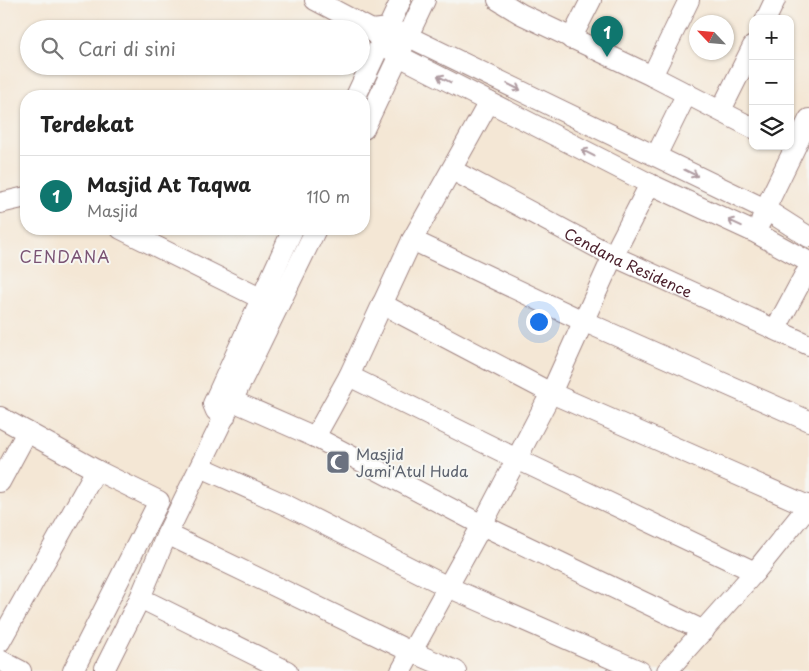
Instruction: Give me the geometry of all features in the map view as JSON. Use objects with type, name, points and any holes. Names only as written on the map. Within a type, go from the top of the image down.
[{"type":"street","points":[[315,0],[353,20]]},
{"type":"street","points":[[370,60],[380,34],[401,0]]},
{"type":"street","points":[[370,116],[425,0]]},
{"type":"street","points":[[498,0],[524,7],[571,39],[687,93],[749,126]]},
{"type":"street","points":[[571,39],[591,0]]},
{"type":"street","points":[[652,76],[689,0]]},
{"type":"street","points":[[768,15],[775,0]]},
{"type":"street","points":[[370,29],[380,34],[399,56],[650,184],[756,233],[809,262]]},
{"type":"street","points":[[380,34],[407,36],[764,209],[809,237]]},
{"type":"street","points":[[721,110],[749,54]]},
{"type":"street","points":[[358,90],[364,75]]},
{"type":"street","points":[[656,156],[687,93]]},
{"type":"street","points":[[316,437],[349,376],[412,240],[489,102]]},
{"type":"street","points":[[756,233],[764,209],[796,151],[809,119]]},
{"type":"street","name":"Cendana Residence","points":[[452,170],[613,256],[809,345]]},
{"type":"street","points":[[401,671],[482,525],[551,393],[613,256],[650,184]]},
{"type":"street","points":[[0,203],[20,198]]},
{"type":"street","points":[[134,235],[269,303]]},
{"type":"street","points":[[0,417],[96,470],[159,500],[78,662],[108,669],[168,534],[229,409],[269,303],[291,235]]},
{"type":"street","points":[[269,303],[312,235]]},
{"type":"street","points":[[412,240],[583,320],[809,421]]},
{"type":"street","points":[[775,330],[809,269]]},
{"type":"street","points":[[382,304],[551,393],[809,506],[755,572],[667,671]]},
{"type":"street","points":[[349,376],[517,459],[755,572]]},
{"type":"street","points":[[229,409],[316,437],[482,525],[704,631]]},
{"type":"street","points":[[0,482],[27,432]]},
{"type":"street","points":[[201,467],[288,506],[448,587],[640,671]]},
{"type":"street","points":[[0,642],[96,470]]},
{"type":"street","points":[[168,534],[412,652],[456,671]]},
{"type":"street","points":[[140,598],[288,671]]},
{"type":"street","points":[[0,660],[22,671]]},
{"type":"place","name":"Masjid At Taqwa","points":[[607,57]]},
{"type":"place","name":"Masjid Jami'Atul Huda","points":[[338,462]]},
{"type":"district","name":"CENDANA","points":[[65,256]]}]
